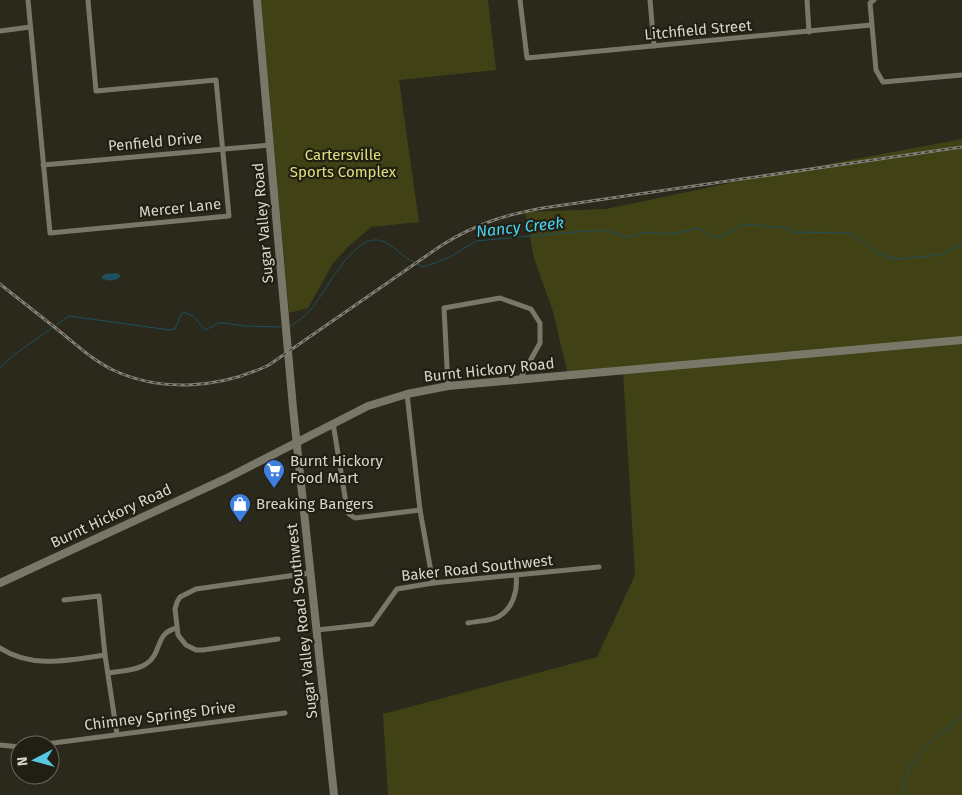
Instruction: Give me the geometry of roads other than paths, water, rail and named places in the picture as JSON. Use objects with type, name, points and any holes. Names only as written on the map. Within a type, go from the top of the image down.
[{"type":"main road","name":"Sugar Valley Road","points":[[256,0],[296,444]]},
{"type":"main road","name":"Burnt Hickory Road","points":[[0,583],[123,527],[296,444],[368,406],[407,394],[448,386],[962,340]]},
{"type":"main road","name":"Sugar Valley Road Southwest","points":[[296,444],[334,795]]},
{"type":"street","name":"Mercer Lane","points":[[28,0],[50,233],[229,216],[216,80],[96,91],[88,0]]},
{"type":"street","name":"Litchfield Street","points":[[520,0],[527,58],[871,25]]},
{"type":"street","points":[[650,0],[654,46]]},
{"type":"street","points":[[806,0],[809,32]]},
{"type":"street","points":[[874,0],[870,3],[876,70],[884,82],[962,75]]},
{"type":"street","points":[[0,31],[30,27]]},
{"type":"street","name":"Penfield Drive","points":[[43,165],[270,145]]},
{"type":"street","points":[[448,386],[444,308],[500,298],[531,309],[540,323],[540,343],[520,379]]},
{"type":"street","points":[[407,394],[420,510],[433,582]]},
{"type":"street","points":[[333,423],[346,509],[349,514],[355,518],[420,510]]},
{"type":"street","name":"Baker Road Southwest","points":[[317,630],[372,624],[397,589],[433,582],[599,567]]},
{"type":"street","points":[[278,639],[196,650],[186,645],[178,635],[175,609],[177,602],[180,597],[192,590],[310,573]]},
{"type":"street","points":[[468,623],[499,616],[512,603],[517,586],[516,576]]},
{"type":"street","points":[[64,600],[99,596],[105,655],[117,734]]},
{"type":"street","points":[[108,673],[134,669],[148,664],[155,656],[163,636],[169,630],[177,628]]},
{"type":"street","points":[[0,648],[10,654],[43,662],[105,655]]},
{"type":"street","name":"Chimney Springs Drive","points":[[60,742],[285,713]]},
{"type":"water","points":[[117,273],[121,276],[114,280],[101,278],[105,274]]},
{"type":"waterway","name":"Nancy Creek","points":[[290,326],[311,309],[351,254],[361,245],[372,240],[386,243],[424,267],[450,257],[476,241],[598,230],[627,237],[645,232],[678,233],[697,228],[716,238],[743,224],[785,228],[792,232],[849,233],[877,253],[897,259],[941,255],[962,243]]},
{"type":"waterway","name":"Nancy Creek","points":[[0,368],[15,354],[69,316],[170,330],[175,329],[181,314],[184,312],[193,316],[205,330],[219,323],[281,327]]},
{"type":"waterway","points":[[902,795],[908,770],[915,759],[962,715]]},
{"type":"railway","points":[[0,284],[87,354],[113,370],[151,382],[171,385],[211,383],[251,373],[269,365],[442,245],[467,231],[503,217],[543,208],[962,147]]},
{"type":"place","name":"Burnt Hickory Food Mart","points":[[274,489]]},
{"type":"place","name":"Breaking Bangers","points":[[240,523]]},
{"type":"park label","name":"Cartersville Sports Complex","points":[[343,164]]}]
